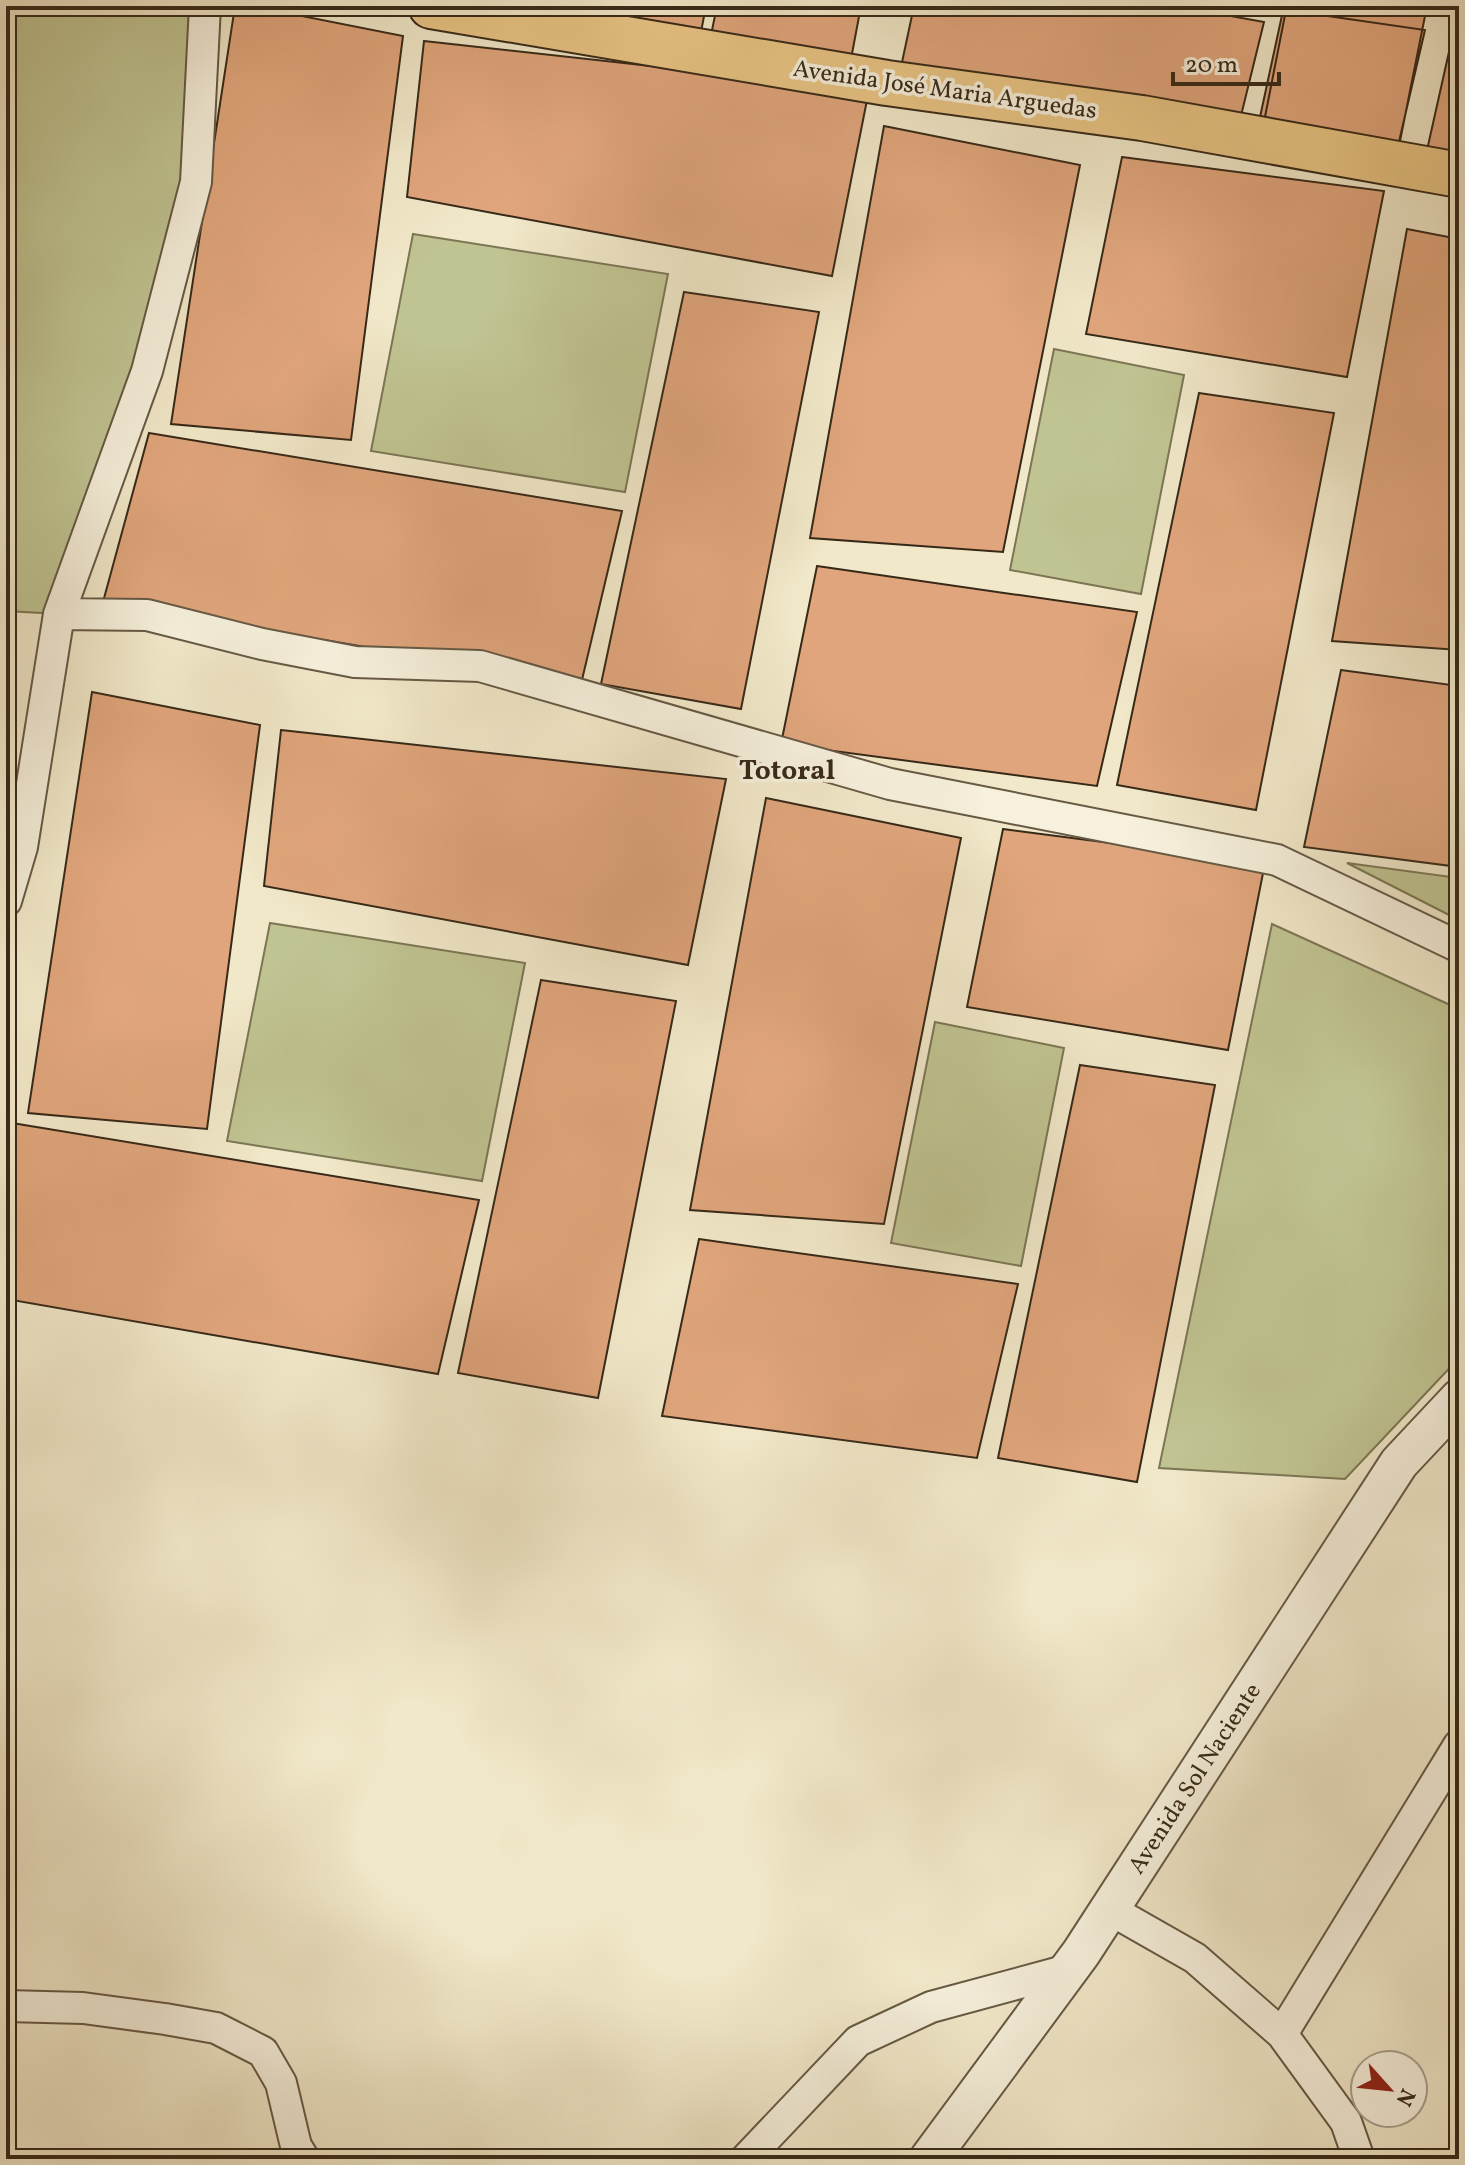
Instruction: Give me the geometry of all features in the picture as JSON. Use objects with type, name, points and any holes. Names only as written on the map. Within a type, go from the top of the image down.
[{"type":"main road","name":"Avenida José Maria Arguedas","points":[[431,6],[887,83],[1142,118],[1459,175]]},
{"type":"street","points":[[6,901],[22,847],[59,614],[147,371],[196,182],[205,6]]},
{"type":"street","points":[[59,614],[147,615],[262,644],[355,662],[480,666],[890,784],[1277,860],[1459,947]]},
{"type":"street","name":"Avenida Sol Naciente","points":[[929,2159],[1081,1953],[1399,1463],[1459,1399]]},
{"type":"street","points":[[1282,2034],[1459,1745]]},
{"type":"street","points":[[1109,1909],[1195,1958],[1282,2034],[1346,2122],[1359,2159]]},
{"type":"street","points":[[746,2159],[858,2041],[931,2007],[1068,1970]]},
{"type":"street","points":[[6,2006],[83,2008],[216,2028],[263,2052],[281,2083],[296,2146],[304,2159]]},
{"type":"green space","points":[[6,6],[203,6],[196,182],[59,614],[6,611]]},
{"type":"green space","points":[[413,234],[668,274],[625,492],[371,451]]},
{"type":"green space","points":[[1054,349],[1184,375],[1141,594],[1010,570]]},
{"type":"green space","points":[[1347,863],[1459,878],[1459,920]]},
{"type":"green space","points":[[270,923],[525,963],[482,1181],[227,1141]]},
{"type":"green space","points":[[1272,924],[1459,1009],[1459,1358],[1345,1479],[1159,1468]]},
{"type":"green space","points":[[935,1022],[1064,1048],[1021,1266],[891,1243]]},
{"type":"building","points":[[235,6],[252,6],[403,36],[351,440],[171,424]]},
{"type":"building","points":[[487,6],[706,6],[701,32]]},
{"type":"building","points":[[717,6],[861,6],[851,59],[711,35]]},
{"type":"building","points":[[914,6],[1176,6],[1264,22],[1237,132],[895,95]]},
{"type":"building","points":[[1284,6],[1427,6],[1397,156],[1257,131]]},
{"type":"building","points":[[1286,10],[1425,30],[1398,146],[1263,127]]},
{"type":"building","points":[[1453,34],[1459,35],[1459,171],[1423,168]]},
{"type":"building","points":[[1453,34],[1459,35],[1459,171],[1423,168]]},
{"type":"building","points":[[424,41],[869,90],[832,276],[407,197]]},
{"type":"building","points":[[884,126],[1080,165],[1003,552],[810,538]]},
{"type":"building","points":[[1122,157],[1384,191],[1347,377],[1086,334]]},
{"type":"building","points":[[1407,229],[1459,239],[1459,650],[1332,641]]},
{"type":"building","points":[[684,292],[819,312],[741,709],[601,684]]},
{"type":"building","points":[[1199,393],[1334,413],[1256,810],[1117,785]]},
{"type":"building","points":[[149,433],[622,511],[581,684],[103,602]]},
{"type":"building","points":[[817,566],[1137,612],[1097,786],[781,744]]},
{"type":"building","points":[[1341,670],[1459,686],[1459,867],[1304,847]]},
{"type":"building","points":[[92,692],[260,725],[207,1129],[28,1113]]},
{"type":"building","points":[[281,730],[726,779],[688,965],[264,886]]},
{"type":"building","points":[[766,798],[961,838],[884,1224],[690,1210]]},
{"type":"building","points":[[1003,829],[1265,863],[1228,1050],[967,1007]]},
{"type":"building","points":[[541,980],[676,1001],[598,1398],[458,1373]]},
{"type":"building","points":[[1080,1065],[1215,1085],[1137,1482],[998,1458]]},
{"type":"building","points":[[6,1122],[479,1200],[438,1374],[6,1299]]},
{"type":"building","points":[[699,1239],[1018,1284],[977,1458],[662,1416]]},
{"type":"district","name":"Totoral","points":[[787,769]]}]
